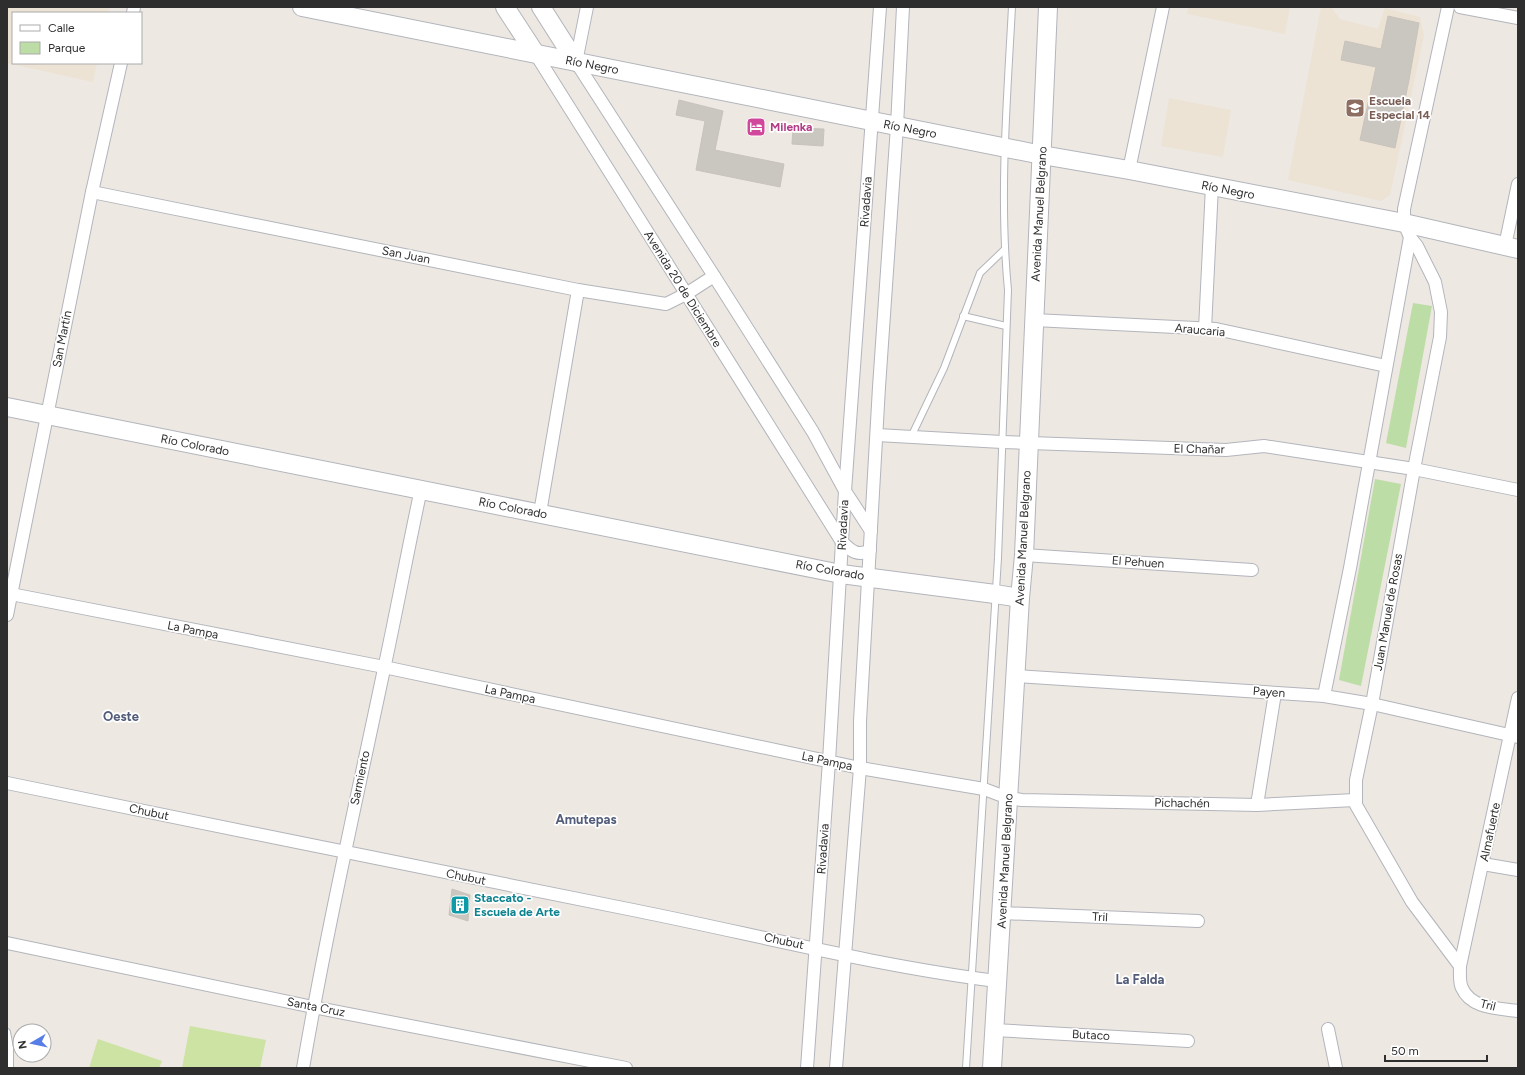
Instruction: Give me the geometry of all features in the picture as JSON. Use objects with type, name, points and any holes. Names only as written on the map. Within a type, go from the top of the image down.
[{"type":"street","name":"Río Negro","points":[[302,7],[1005,148],[1212,186],[1407,230],[1511,247]]},
{"type":"street","name":"Avenida 20 de Diciembre","points":[[506,7],[842,542],[856,553],[864,554],[870,550]]},
{"type":"street","points":[[541,7],[714,276],[812,432],[845,491],[871,531]]},
{"type":"street","points":[[576,62],[587,7]]},
{"type":"street","name":"Rivadavia","points":[[807,1068],[829,761],[845,491],[880,7]]},
{"type":"street","points":[[836,1068],[860,768],[860,721],[903,7]]},
{"type":"street","name":"Avenida Manuel Belgrano","points":[[992,1068],[1015,676],[1024,555],[1048,7]]},
{"type":"street","points":[[1129,170],[1163,7]]},
{"type":"street","points":[[1324,696],[1350,568],[1406,263],[1407,230],[1404,209],[1448,7]]},
{"type":"street","points":[[1460,7],[1518,18]]},
{"type":"street","name":"San Martín","points":[[7,615],[92,192],[121,64]]},
{"type":"street","points":[[1511,247],[1518,184]]},
{"type":"street","points":[[1205,329],[1212,186]]},
{"type":"street","name":"San Juan","points":[[92,192],[578,290],[666,304],[686,294],[714,276]]},
{"type":"street","name":"Juan Manuel de Rosas","points":[[1407,230],[1417,246],[1435,282],[1441,312],[1440,337],[1414,469],[1372,704],[1356,780],[1355,800],[1356,805],[1412,902],[1460,966]]},
{"type":"street","points":[[540,513],[578,290]]},
{"type":"street","name":"Araucaria","points":[[1034,320],[1216,329],[1386,366]]},
{"type":"street","name":"Río Colorado","points":[[7,407],[841,574],[1020,598]]},
{"type":"street","name":"El Chañar","points":[[877,435],[1002,442],[1226,450],[1264,446],[1414,469],[1518,490]]},
{"type":"street","name":"Sarmiento","points":[[303,1068],[313,1007],[344,852],[421,489]]},
{"type":"street","name":"El Pehuen","points":[[1024,555],[1252,570]]},
{"type":"street","name":"La Pampa","points":[[11,594],[384,667],[860,768],[984,790],[1008,798]]},
{"type":"street","name":"Payen","points":[[1015,676],[1324,696],[1372,704],[1514,736]]},
{"type":"street","points":[[1257,805],[1275,693]]},
{"type":"street","name":"Almafuerte","points":[[1460,966],[1514,736],[1518,698]]},
{"type":"street","name":"Chubut","points":[[7,783],[816,948],[844,955],[972,978],[997,980]]},
{"type":"street","name":"Pichachén","points":[[1008,798],[1022,800],[1257,805],[1355,800]]},
{"type":"street","points":[[1483,864],[1518,870]]},
{"type":"street","name":"Tril","points":[[1002,913],[1198,921]]},
{"type":"street","name":"Santa Cruz","points":[[7,942],[313,1007],[626,1068]]},
{"type":"street","name":"Tril","points":[[1460,966],[1462,987],[1469,999],[1482,1005],[1518,1011]]},
{"type":"street","points":[[1328,1029],[1336,1068]]},
{"type":"street","name":"Butaco","points":[[994,1030],[1188,1041]]},
{"type":"lane","points":[[966,1068],[984,790],[1002,442],[1008,290],[1004,250],[1005,148],[1012,7]]},
{"type":"lane","points":[[911,437],[944,368],[980,273],[1004,250]]},
{"type":"lane","points":[[963,316],[1006,326]]},
{"type":"lane","points":[[7,1032],[10,1048],[10,1068]]},
{"type":"shaded area","points":[[7,7],[110,7],[108,12],[12,12],[12,64],[97,64],[93,82],[7,63]]},
{"type":"shaded area","points":[[1188,7],[1290,7],[1285,34],[1187,14]]},
{"type":"shaded area","name":"Escuela Especial 14","points":[[1321,7],[1331,7],[1340,19],[1378,29],[1385,8],[1420,17],[1424,35],[1390,195],[1381,201],[1288,180]]},
{"type":"shaded area","points":[[1169,98],[1231,110],[1223,157],[1161,146]]},
{"type":"green space","points":[[1413,303],[1432,306],[1406,448],[1386,443]]},
{"type":"green space","points":[[1375,479],[1401,484],[1361,686],[1339,680]]},
{"type":"green space","points":[[190,1026],[266,1040],[260,1068],[182,1068]]},
{"type":"green space","points":[[98,1039],[162,1061],[159,1068],[89,1068]]},
{"type":"building","points":[[1388,16],[1419,23],[1395,148],[1360,140],[1376,67],[1341,60],[1345,41],[1381,49]]},
{"type":"building","points":[[679,100],[723,111],[715,150],[784,164],[780,187],[696,170],[705,121],[676,115]]},
{"type":"building","points":[[793,128],[824,129],[823,146],[792,144]]},
{"type":"building","name":"Staccato - Escuela de Arte","points":[[452,889],[470,895],[468,921],[449,915]]},
{"type":"place","name":"Escuela Especial 14","points":[[1355,108]]},
{"type":"place","name":"Milenka","points":[[756,127]]},
{"type":"place","name":"Staccato - Escuela de Arte","points":[[460,905]]},
{"type":"district","name":"Oeste","points":[[121,716]]},
{"type":"district","name":"Amutepas","points":[[586,819]]},
{"type":"district","name":"La Falda","points":[[1140,979]]}]
